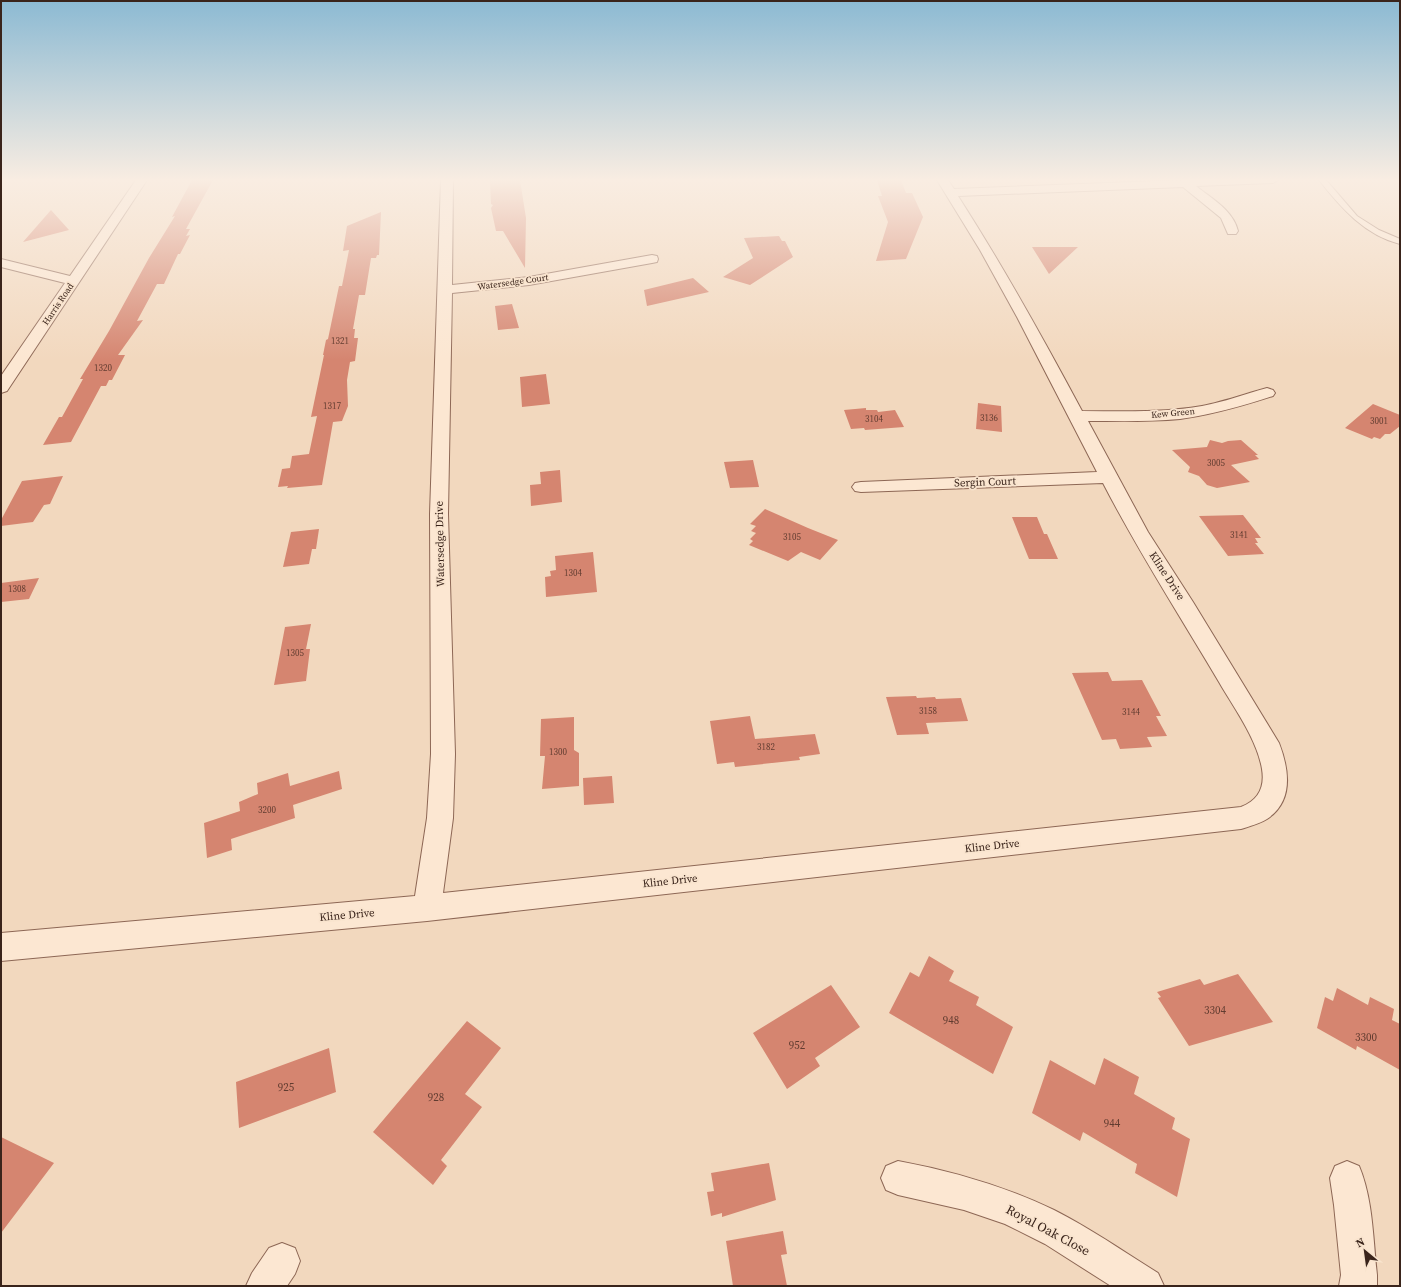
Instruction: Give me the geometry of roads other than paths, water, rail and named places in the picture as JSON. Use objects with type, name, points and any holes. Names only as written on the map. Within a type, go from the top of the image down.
[{"type":"street","name":"Harris Road","points":[[1,388],[102,240]]},
{"type":"street","name":"Watersedge Drive","points":[[427,908],[440,818],[443,754],[438,514],[446,240]]},
{"type":"street","name":"Kline Drive","points":[[1,947],[427,908],[1241,818],[1260,810],[1272,797],[1276,783],[1274,761],[1267,743],[1190,614],[1138,532],[1020,310],[980,240]]},
{"type":"street","name":"Watersedge Court","points":[[445,290],[529,281],[652,259]]},
{"type":"street","points":[[2,264],[74,281]]},
{"type":"street","name":"Kew Green","points":[[1077,416],[1160,415],[1192,412],[1222,407],[1267,393]]},
{"type":"street","name":"Sergin Court","points":[[861,487],[1108,477]]},
{"type":"street","name":"Royal Oak Close","points":[[898,1178],[948,1188],[992,1202],[1027,1216],[1075,1243],[1145,1286]]},
{"type":"street","points":[[1346,1178],[1352,1205],[1359,1275],[1358,1286]]}]
